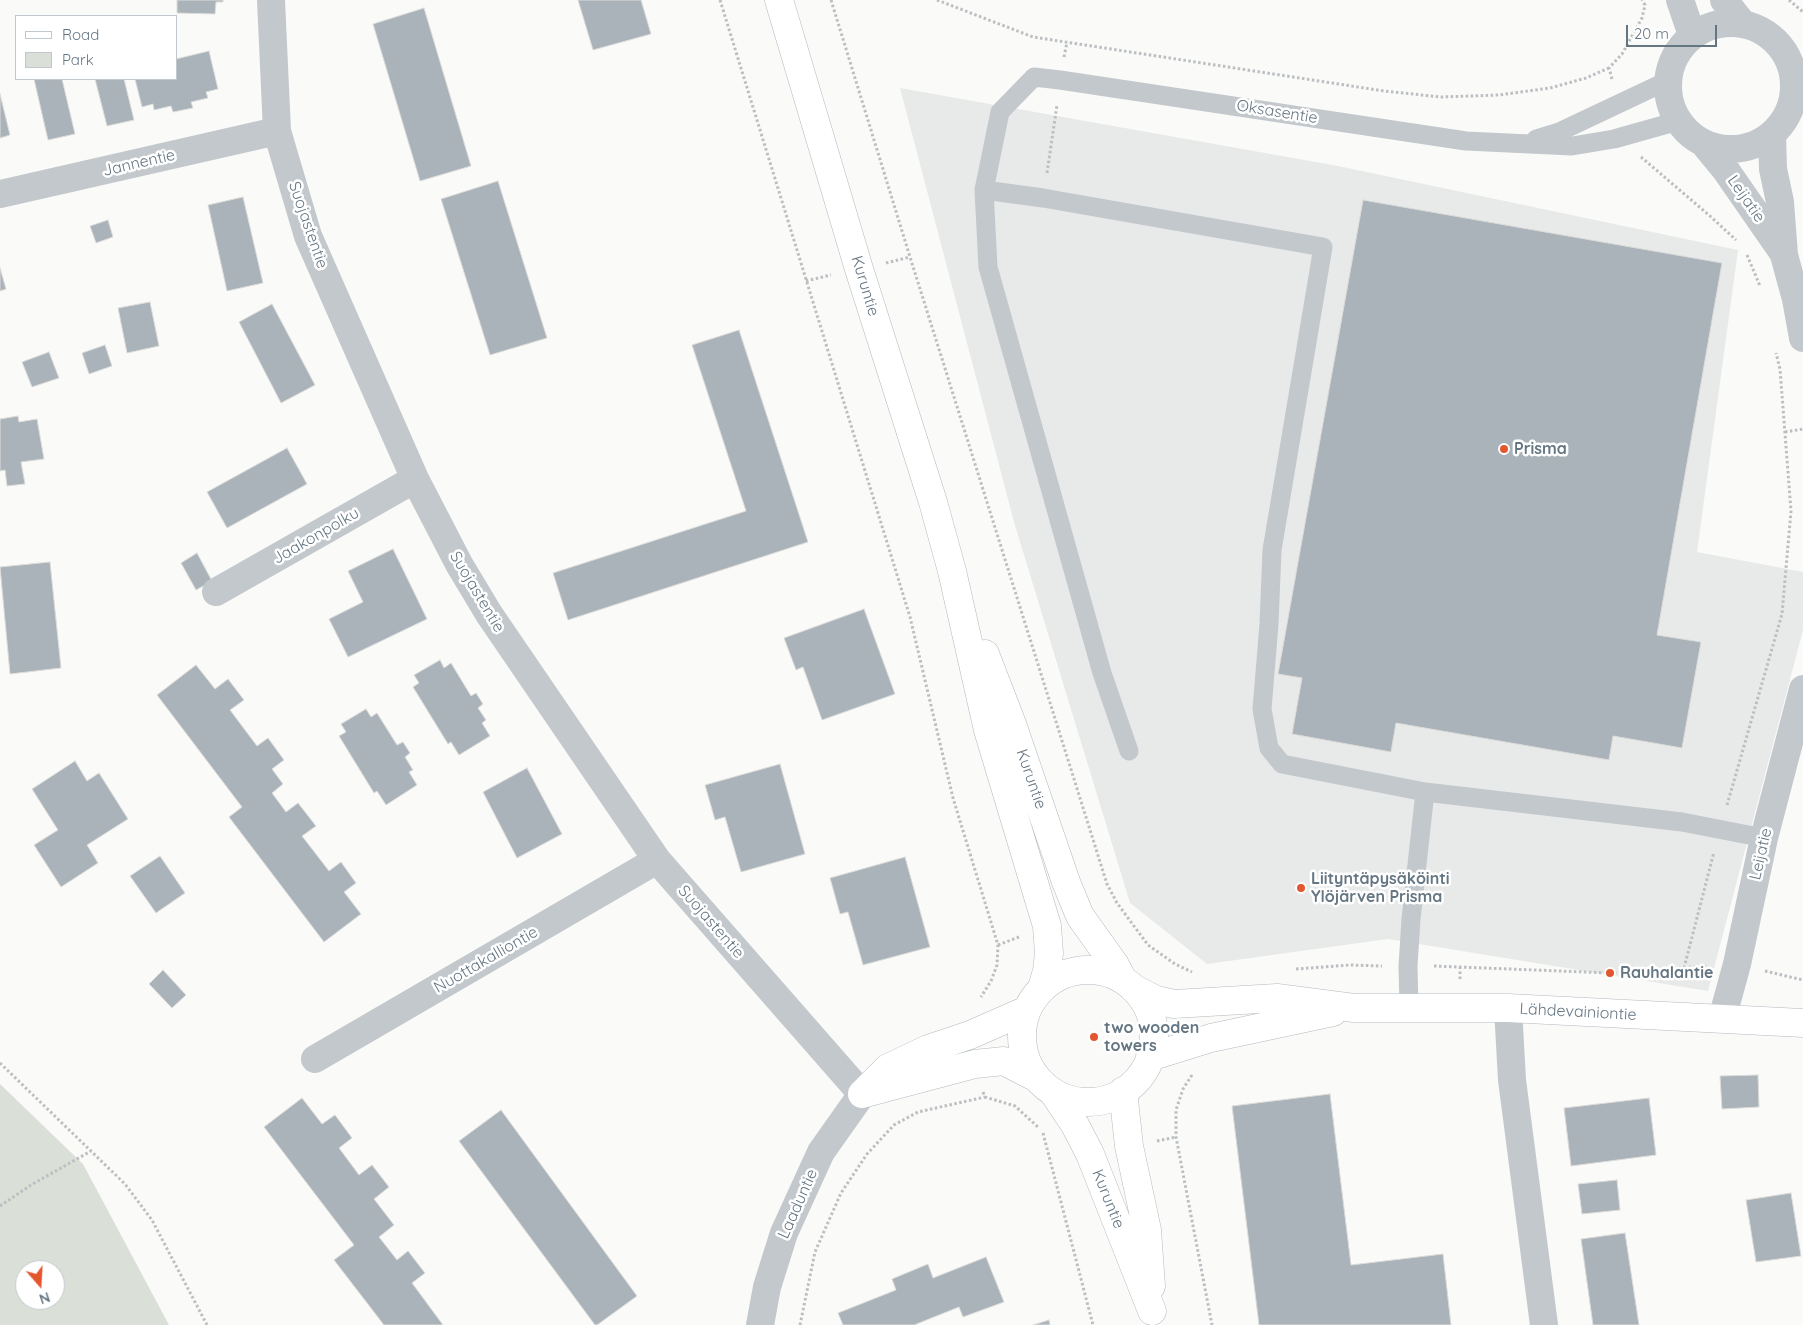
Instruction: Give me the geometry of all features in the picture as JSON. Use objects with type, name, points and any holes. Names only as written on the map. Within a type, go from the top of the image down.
[{"type":"main road","name":"Kuruntie","points":[[779,0],[859,269],[933,502],[952,571],[988,730],[1047,926],[1050,953],[1047,971],[1034,999]]},
{"type":"main road","name":"Kuruntie","points":[[952,571],[1012,724],[1060,865],[1080,916],[1128,984]]},
{"type":"main road","points":[[862,1094],[975,1064],[1004,1061],[1045,1085],[1070,1099],[1088,1102],[1106,1099],[1132,1085],[1150,1057],[1154,1039],[1152,1020],[1145,1003],[1128,984],[1103,972],[1081,970],[1060,976],[1034,999],[1022,1028],[1022,1046],[1027,1063],[1045,1085]]},
{"type":"main road","name":"Lähdevainiontie","points":[[1128,984],[1156,1000],[1174,1004],[1277,998],[1354,1008],[1508,1008],[1803,1022]]},
{"type":"main road","name":"Laaduntie","points":[[862,1094],[888,1068],[928,1048],[970,1035],[1034,999]]},
{"type":"main road","name":"Lähdevainiontie","points":[[1150,1057],[1211,1038],[1354,1008]]},
{"type":"main road","name":"Kuruntie","points":[[1045,1085],[1075,1125],[1090,1154],[1153,1318]]},
{"type":"main road","name":"Kuruntie","points":[[1123,1091],[1129,1146],[1147,1230],[1153,1318]]},
{"type":"street","name":"Suojastentie","points":[[271,0],[277,131],[308,236],[415,479],[459,564],[490,614],[657,860],[862,1094]]},
{"type":"street","points":[[1680,0],[1692,36]]},
{"type":"street","name":"Leijatie","points":[[1724,0],[1742,23]]},
{"type":"street","name":"Leijatie","points":[[1706,146],[1732,151],[1758,144],[1779,128],[1792,105],[1794,78],[1785,53],[1767,34],[1742,23],[1716,24],[1692,36],[1674,56],[1667,81],[1670,108],[1684,130],[1706,146],[1725,169],[1784,255]]},
{"type":"street","name":"Jannentie","points":[[0,194],[277,131]]},
{"type":"street","name":"Leijatie","points":[[1772,134],[1773,169],[1780,202],[1784,255],[1796,299],[1803,338]]},
{"type":"street","name":"Jaakonpolku","points":[[216,592],[415,479]]},
{"type":"street","name":"Leijatie","points":[[1722,1019],[1737,964],[1764,838],[1803,689]]},
{"type":"street","name":"Nuottakalliontie","points":[[315,1059],[657,860]]},
{"type":"street","points":[[1508,1008],[1512,1080],[1544,1325]]},
{"type":"street","name":"Laaduntie","points":[[760,1325],[766,1287],[784,1233],[821,1152],[862,1094]]},
{"type":"lane","name":"Oksasentie","points":[[984,190],[1000,112],[1034,77],[1466,141],[1572,146],[1614,139],[1678,121]]},
{"type":"lane","name":"Oksasentie","points":[[1521,143],[1559,132],[1667,81]]},
{"type":"lane","points":[[1129,751],[1102,673],[988,267],[984,190],[1043,198],[1323,247],[1272,550],[1269,624],[1262,709],[1269,748],[1282,764],[1425,792],[1682,822],[1764,838]]},
{"type":"lane","points":[[1409,1007],[1408,966],[1411,920],[1425,792]]},
{"type":"path","points":[[720,0],[910,617],[953,798],[998,945],[997,965],[991,981],[979,1000],[966,1012],[970,1035]]},
{"type":"path","points":[[831,0],[904,239],[1107,884],[1117,903],[1148,945],[1175,964],[1198,976],[1203,1002]]},
{"type":"path","points":[[937,0],[1033,37],[1384,91],[1441,97],[1499,95],[1550,88],[1586,78],[1609,68],[1622,54],[1642,18],[1645,5],[1642,0]]},
{"type":"path","points":[[1789,0],[1803,12]]},
{"type":"path","points":[[1609,68],[1620,103]]},
{"type":"path","points":[[1043,198],[1060,80]]},
{"type":"path","points":[[1630,134],[1636,150],[1642,158],[1739,243]]},
{"type":"path","points":[[1743,250],[1760,288]]},
{"type":"path","points":[[1684,968],[1720,830],[1782,614],[1791,511],[1780,370],[1776,351]]},
{"type":"path","points":[[1785,432],[1803,429]]},
{"type":"path","points":[[1293,969],[1350,965],[1610,973],[1737,964],[1803,980]]},
{"type":"path","points":[[1211,1038],[1207,1052],[1183,1089],[1176,1110],[1176,1137],[1212,1325]]},
{"type":"path","points":[[0,1063],[124,1184],[152,1220],[207,1325]]},
{"type":"path","points":[[975,1064],[985,1097]]},
{"type":"path","points":[[800,1325],[816,1252],[841,1193],[867,1154],[894,1125],[918,1112],[985,1097],[1015,1106],[1042,1130],[1093,1325]]},
{"type":"path","points":[[0,1206],[31,1185],[91,1151]]},
{"type":"shaded area","points":[[900,88],[1338,166],[1738,250],[1697,552],[1803,572],[1803,630],[1708,991],[1388,939],[1207,964],[1130,903],[1014,522]]},
{"type":"green space","points":[[0,1084],[83,1164],[169,1325],[0,1325]]},
{"type":"building","points":[[177,0],[223,0],[223,2],[216,2],[215,14],[177,13]]},
{"type":"building","points":[[578,0],[641,0],[651,34],[593,50]]},
{"type":"building","points":[[424,8],[471,166],[420,181],[373,24]]},
{"type":"building","points":[[209,51],[218,89],[206,92],[208,98],[191,102],[193,108],[173,112],[171,106],[154,110],[153,104],[142,107],[135,80],[178,80],[178,59]]},
{"type":"building","points":[[34,80],[62,80],[75,134],[48,140]]},
{"type":"building","points":[[95,80],[124,80],[134,120],[107,126]]},
{"type":"building","points":[[0,94],[10,135],[0,138]]},
{"type":"building","points":[[498,181],[547,338],[490,355],[441,199]]},
{"type":"building","points":[[243,197],[263,283],[227,291],[208,205]]},
{"type":"building","name":"Prisma","points":[[1363,200],[1722,263],[1657,635],[1701,642],[1682,748],[1613,736],[1609,760],[1396,723],[1391,752],[1292,734],[1302,678],[1278,674]]},
{"type":"building","points":[[108,220],[113,237],[96,243],[90,226]]},
{"type":"building","points":[[0,268],[6,289],[0,291]]},
{"type":"building","points":[[150,302],[159,346],[127,353],[118,308]]},
{"type":"building","points":[[272,304],[315,385],[281,403],[239,322]]},
{"type":"building","points":[[739,330],[808,542],[568,620],[553,573],[746,511],[692,345]]},
{"type":"building","points":[[105,345],[112,366],[89,374],[82,353]]},
{"type":"building","points":[[49,352],[59,378],[32,387],[22,362]]},
{"type":"building","points":[[18,416],[19,422],[37,419],[44,459],[21,462],[25,484],[7,486],[5,470],[0,471],[0,419]]},
{"type":"building","points":[[287,448],[307,484],[227,528],[207,492]]},
{"type":"building","points":[[393,549],[427,619],[348,657],[329,619],[363,602],[348,571]]},
{"type":"building","points":[[197,553],[212,581],[196,590],[181,563]]},
{"type":"building","points":[[50,562],[61,668],[10,674],[0,567]]},
{"type":"building","points":[[864,609],[895,694],[822,720],[803,667],[796,670],[784,638]]},
{"type":"building","points":[[440,660],[444,668],[451,663],[471,696],[476,693],[483,704],[478,708],[486,720],[482,723],[490,736],[459,755],[451,742],[448,744],[413,687],[419,683],[414,675]]},
{"type":"building","points":[[196,665],[215,689],[228,679],[244,700],[230,710],[257,746],[268,738],[284,760],[272,769],[283,784],[272,793],[286,812],[298,803],[316,826],[302,836],[329,871],[341,862],[356,883],[344,892],[361,914],[324,942],[229,817],[242,807],[157,695]]},
{"type":"building","points":[[366,709],[371,717],[377,713],[397,745],[403,742],[410,753],[405,757],[413,770],[409,772],[417,785],[386,805],[377,791],[374,793],[339,736],[346,732],[341,724]]},
{"type":"building","points":[[75,761],[87,781],[99,773],[128,819],[87,845],[98,863],[61,887],[34,845],[58,830],[32,789]]},
{"type":"building","points":[[780,764],[805,854],[741,872],[725,817],[715,820],[705,785]]},
{"type":"building","points":[[527,768],[562,834],[517,858],[483,792]]},
{"type":"building","points":[[160,856],[185,893],[156,913],[130,876]]},
{"type":"building","points":[[905,857],[930,947],[863,965],[848,912],[840,914],[830,878]]},
{"type":"building","points":[[163,970],[186,995],[172,1008],[149,984]]},
{"type":"building","points":[[1758,1075],[1759,1107],[1722,1109],[1720,1076]]},
{"type":"building","points":[[1330,1094],[1351,1265],[1443,1254],[1451,1325],[1259,1325],[1232,1106]]},
{"type":"building","points":[[302,1098],[322,1124],[335,1115],[352,1138],[339,1148],[359,1175],[372,1165],[389,1187],[374,1199],[394,1225],[379,1237],[397,1260],[408,1251],[425,1273],[412,1283],[443,1325],[384,1325],[334,1260],[354,1245],[264,1127]]},
{"type":"building","points":[[1649,1098],[1656,1155],[1571,1166],[1564,1108]]},
{"type":"building","points":[[501,1110],[637,1296],[597,1325],[595,1325],[459,1141]]},
{"type":"building","points":[[1617,1180],[1620,1210],[1582,1214],[1578,1184]]},
{"type":"building","points":[[1791,1193],[1801,1256],[1756,1262],[1746,1200]]},
{"type":"building","points":[[1625,1233],[1639,1325],[1593,1325],[1581,1239]]},
{"type":"building","points":[[986,1257],[1004,1302],[963,1317],[959,1307],[914,1325],[843,1325],[838,1313],[896,1290],[892,1279],[928,1264],[933,1278]]},
{"type":"building","points":[[1049,1320],[1050,1325],[1033,1325]]},
{"type":"place","name":"Prisma","points":[[1504,449]]},
{"type":"place","name":"Liityntäpysäköinti Ylöjärven Prisma","points":[[1301,888]]},
{"type":"place","name":"Rauhalantie","points":[[1610,973]]},
{"type":"place","name":"two wooden towers","points":[[1094,1037]]}]
